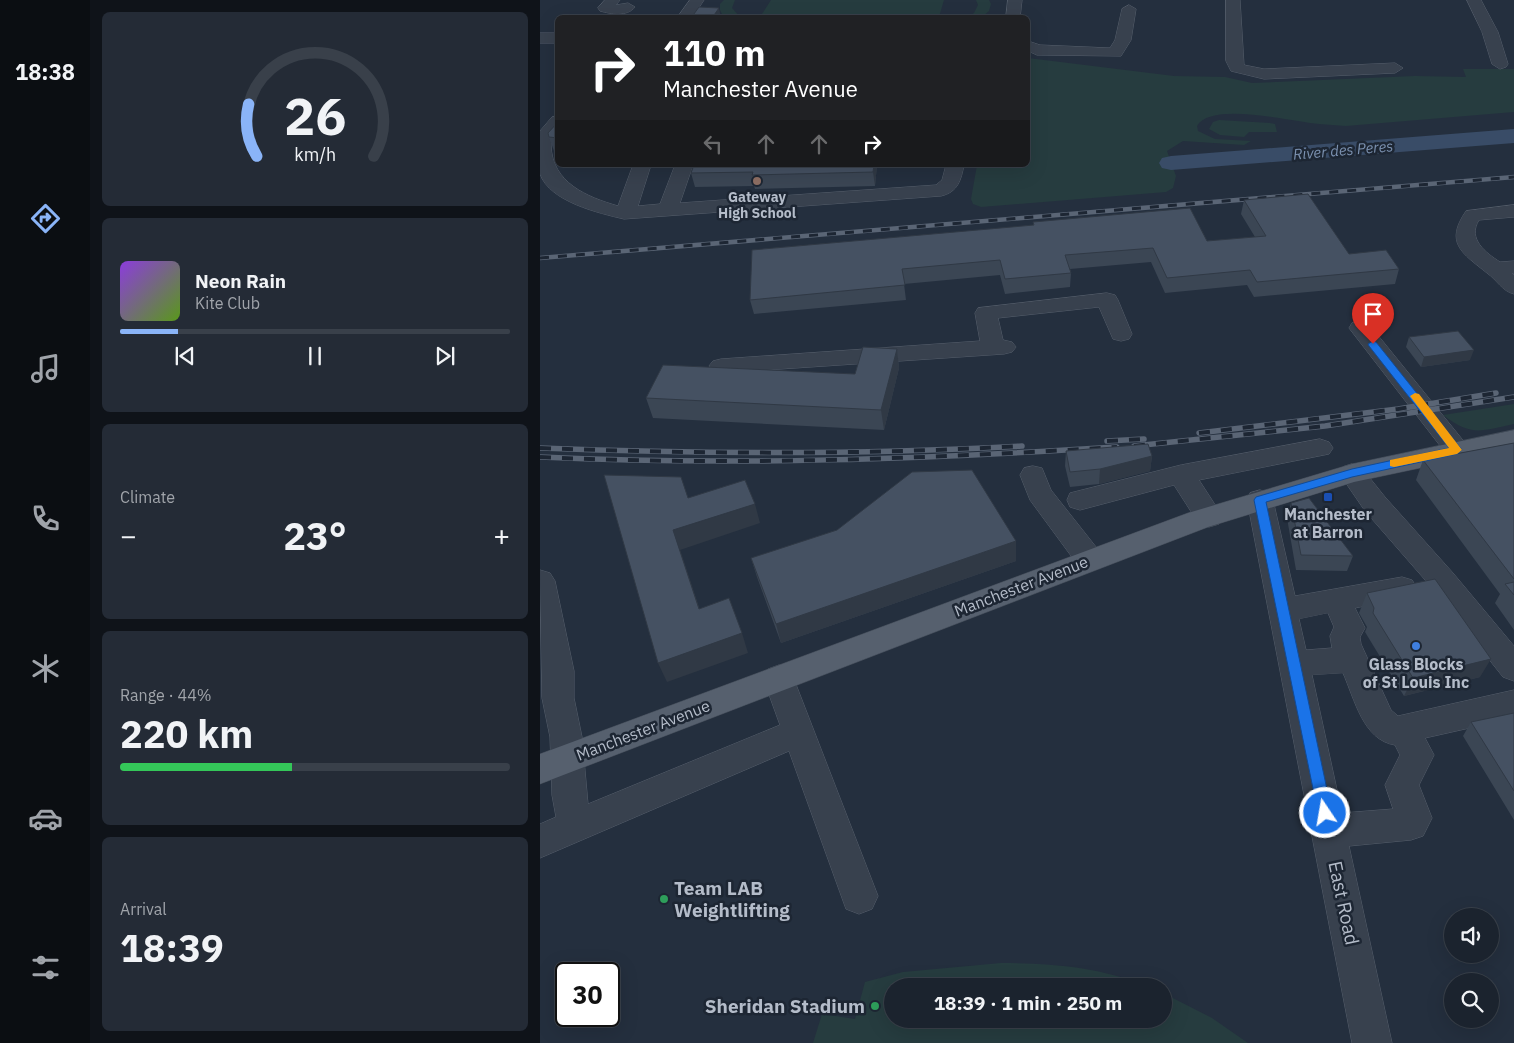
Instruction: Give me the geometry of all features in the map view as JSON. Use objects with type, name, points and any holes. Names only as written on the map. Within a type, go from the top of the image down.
[{"type":"main road","name":"Manchester Avenue","points":[[554,764],[1090,560],[1209,517],[1352,473],[1514,439]]},
{"type":"street","points":[[612,0],[605,8],[618,10],[627,8]]},
{"type":"street","points":[[686,15],[697,0]]},
{"type":"street","points":[[1014,15],[1015,0]]},
{"type":"street","points":[[1233,0],[1234,61],[1237,68],[1264,74],[1395,68]]},
{"type":"street","points":[[1474,0],[1490,32],[1500,64]]},
{"type":"street","points":[[1030,47],[1037,50],[1115,53],[1123,40],[1129,9]]},
{"type":"street","points":[[540,38],[555,38]]},
{"type":"street","points":[[555,125],[542,141],[541,159],[553,184],[570,196],[592,205],[626,212],[941,190],[951,182],[955,167]]},
{"type":"street","points":[[626,212],[641,167]]},
{"type":"street","points":[[668,210],[683,167]]},
{"type":"street","points":[[1514,211],[1472,215],[1465,224],[1464,238],[1480,259],[1505,268],[1514,288]]},
{"type":"street","points":[[721,366],[999,347],[986,313],[1108,300],[1121,334]]},
{"type":"street","points":[[1360,328],[1457,450]]},
{"type":"street","points":[[1080,500],[1181,474],[1320,448]]},
{"type":"street","points":[[1352,473],[1375,504],[1443,581],[1514,668]]},
{"type":"street","points":[[1181,474],[1209,517]]},
{"type":"street","points":[[1033,475],[1039,493],[1090,560]]},
{"type":"street","name":"East Road","points":[[1260,500],[1372,1043]]},
{"type":"street","points":[[540,581],[558,671],[558,698],[566,738],[554,764],[569,795],[575,827]]},
{"type":"street","points":[[1283,610],[1443,581]]},
{"type":"street","points":[[1336,601],[1350,628],[1345,636],[1352,660],[1379,719],[1388,728],[1394,731],[1514,704]]},
{"type":"street","points":[[1294,664],[1352,660]]},
{"type":"street","points":[[779,678],[858,896]]},
{"type":"street","points":[[1329,832],[1411,824],[1414,818],[1402,785],[1418,755],[1404,728]]},
{"type":"street","points":[[540,841],[799,732]]},
{"type":"green space","points":[[724,0],[735,0],[732,8],[738,15],[722,15],[720,4]]},
{"type":"green space","points":[[771,0],[944,0],[940,15],[761,15]]},
{"type":"green space","points":[[976,0],[989,0],[991,4],[989,11],[984,15],[971,15],[978,5]]},
{"type":"green space","points":[[1030,58],[1174,76],[1225,77],[1252,83],[1415,76],[1466,77],[1463,69],[1514,69],[1514,112],[1346,126],[1254,115],[1218,115],[1205,119],[1197,126],[1198,131],[1215,139],[1251,141],[1244,145],[1183,141],[1167,151],[1176,176],[1173,188],[1166,192],[981,207],[973,204],[971,199],[977,167],[1030,167]]},
{"type":"green space","points":[[1219,120],[1275,124],[1277,132],[1249,132],[1244,137],[1220,135],[1209,129],[1213,122]]},
{"type":"green space","points":[[1514,404],[1514,424],[1484,430],[1462,427],[1443,415]]},
{"type":"green space","name":"Sheridan Stadium","points":[[1001,963],[1038,964],[1075,967],[1123,978],[884,978],[884,1028],[1172,1028],[1172,998],[1212,1018],[1248,1043],[813,1043],[822,1014],[855,1019],[865,982],[903,972]]},
{"type":"building","points":[[699,7],[719,8],[714,15],[693,15]]},
{"type":"building","points":[[555,125],[555,138],[549,137],[548,133]]},
{"type":"building","points":[[693,167],[874,167],[873,172],[752,175],[753,172],[691,173]]},
{"type":"building","points":[[1308,194],[1349,254],[1386,250],[1399,269],[1257,282],[1250,270],[1167,278],[1153,248],[1065,255],[1071,273],[1005,279],[1000,260],[902,269],[905,285],[750,300],[752,250],[1034,225],[1033,222],[1190,208],[1207,241],[1266,236],[1244,200]]},
{"type":"building","points":[[1458,331],[1474,350],[1424,357],[1409,337]]},
{"type":"building","points":[[863,347],[897,349],[881,410],[646,398],[663,365],[855,374]]},
{"type":"building","points":[[1514,443],[1514,579],[1423,460]]},
{"type":"building","points":[[1148,444],[1152,456],[1100,469],[1070,472],[1066,451]]},
{"type":"building","points":[[972,470],[1016,541],[776,624],[751,558],[837,530],[912,472]]},
{"type":"building","points":[[604,475],[681,477],[688,498],[745,480],[755,504],[673,530],[699,609],[729,598],[742,633],[658,663]]},
{"type":"building","points":[[1309,498],[1353,556],[1301,555],[1291,503]]},
{"type":"building","name":"Glass Blocks of St Louis Inc","points":[[1435,579],[1491,659],[1413,678],[1373,613],[1374,608],[1367,593]]},
{"type":"building","points":[[1514,582],[1514,595],[1505,584]]},
{"type":"building","points":[[1514,713],[1514,791],[1471,722]]},
{"type":"waterway","name":"River des Peres","points":[[1171,163],[1514,136]]},
{"type":"railway","points":[[540,258],[1514,177]]},
{"type":"railway","points":[[1199,433],[1398,409],[1496,393]]},
{"type":"railway","points":[[1134,446],[1325,426],[1514,397]]},
{"type":"railway","points":[[1107,441],[1144,439]]},
{"type":"railway","points":[[540,448],[781,453],[1022,446]]},
{"type":"railway","points":[[540,457],[685,461],[829,460],[1117,447]]},
{"type":"slow traffic","points":[[1394,463],[1457,450],[1415,396]]},
{"type":"place","name":"Gateway High School","points":[[757,181]]},
{"type":"place","name":"Manchester at Barron","points":[[1328,497]]},
{"type":"place","name":"Glass Blocks of St Louis Inc","points":[[1416,646]]},
{"type":"place","name":"Team LAB Weightlifting","points":[[664,899]]},
{"type":"place","name":"Sheridan Stadium","points":[[875,1006]]},
{"type":"route","points":[[1325,813],[1260,500],[1352,473],[1457,450],[1373,344]]}]
